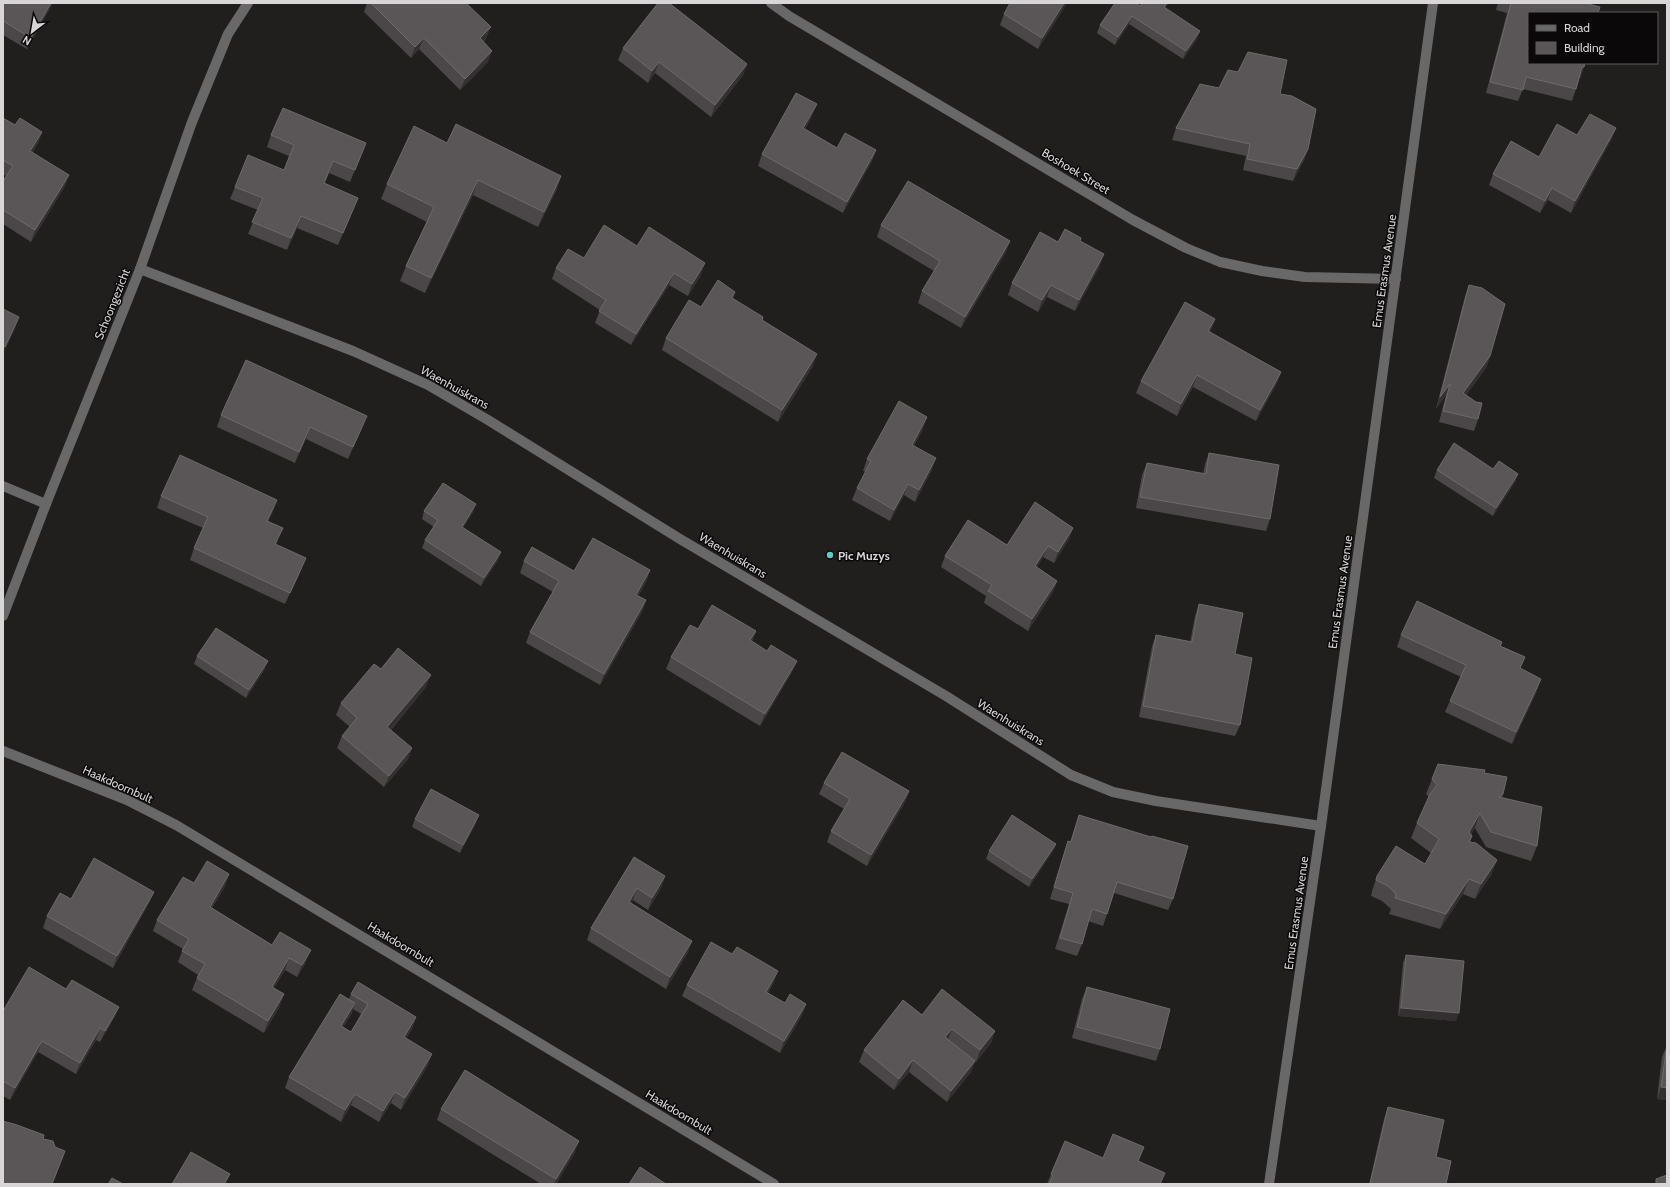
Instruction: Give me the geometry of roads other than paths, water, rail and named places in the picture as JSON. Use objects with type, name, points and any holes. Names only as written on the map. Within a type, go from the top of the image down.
[{"type":"street","name":"Schoongezicht","points":[[3,616],[140,269],[195,115],[228,34],[248,3]]},
{"type":"street","name":"Boshoek Street","points":[[771,3],[796,20],[1120,212],[1186,248],[1220,262],[1291,275],[1305,277],[1396,280]]},
{"type":"street","name":"Emus Erasmus Avenue","points":[[1269,1184],[1321,826],[1433,3]]},
{"type":"street","name":"Waenhuiskrans","points":[[140,269],[353,351],[428,385],[488,420],[680,539],[946,696],[1071,775],[1113,792],[1156,801],[1321,826]]},
{"type":"street","points":[[3,486],[46,504]]},
{"type":"street","name":"Haakdoornbult","points":[[3,751],[127,800],[176,825],[774,1184]]},
{"type":"place","name":"Pic Muzys","points":[[830,555]]}]
